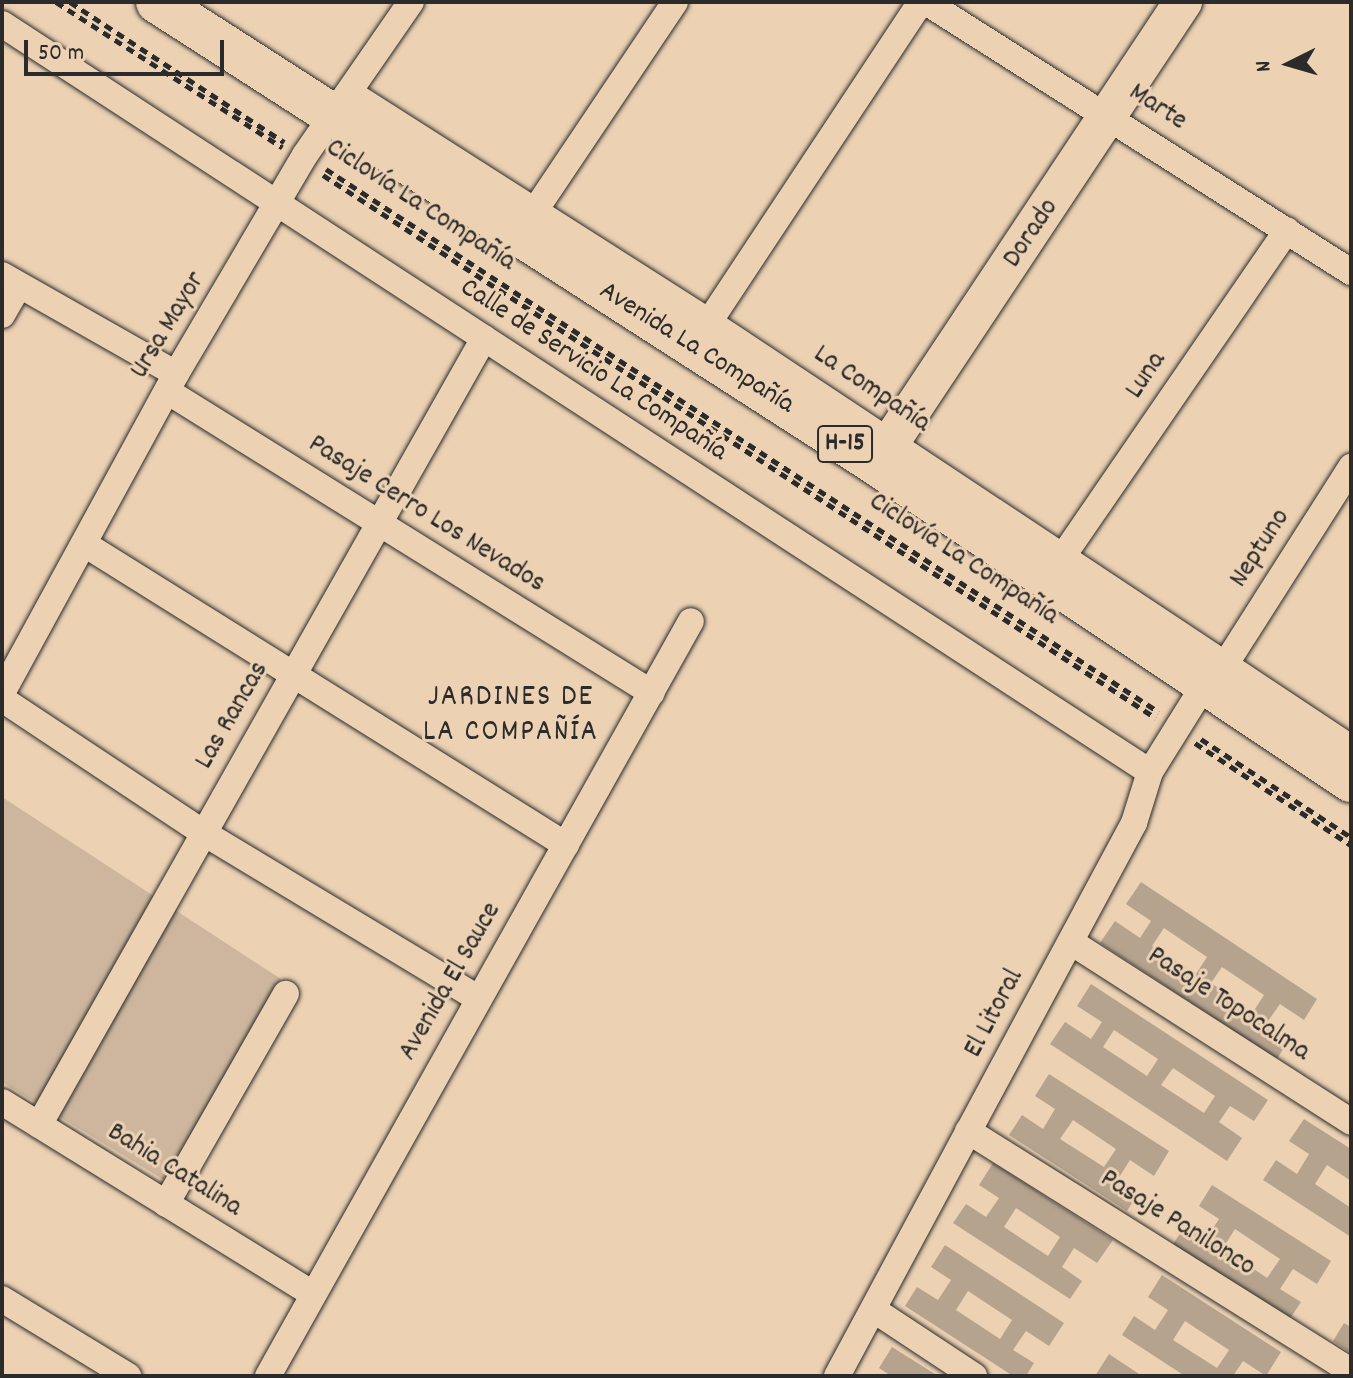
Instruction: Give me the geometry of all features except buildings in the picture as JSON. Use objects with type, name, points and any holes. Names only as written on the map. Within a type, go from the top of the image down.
[{"type":"main road","name":"Avenida La Compañía","points":[[157,2],[341,106],[884,453],[1216,674],[1351,781]]},
{"type":"street","name":"Ursa Mayor","points":[[2,696],[172,382],[280,205],[303,158],[411,2]]},
{"type":"street","points":[[536,209],[675,2]]},
{"type":"street","points":[[709,322],[923,2]]},
{"type":"street","name":"Marte","points":[[923,2],[1111,116],[1351,272]]},
{"type":"street","name":"Dorado","points":[[884,453],[1111,116],[1183,2]]},
{"type":"street","name":"Calle de Servicio La Compañía","points":[[2,24],[1150,772]]},
{"type":"street","name":"La Compañía","points":[[341,106],[536,209],[709,322],[884,453],[1061,559],[1216,674],[1351,748]]},
{"type":"street","name":"Luna","points":[[1061,559],[1287,230]]},
{"type":"street","points":[[2,315],[11,280]]},
{"type":"street","name":"Pasaje Cerro Los Nevados","points":[[11,280],[172,382],[379,523],[652,693]]},
{"type":"street","name":"Las Rancas","points":[[39,1125],[484,338]]},
{"type":"street","name":"Neptuno","points":[[1216,674],[1351,467]]},
{"type":"street","points":[[86,545],[566,845]]},
{"type":"street","name":"Avenida El Sauce","points":[[268,1376],[691,621]]},
{"type":"street","name":"El Litoral","points":[[837,1376],[1134,823],[1150,772],[1216,674]]},
{"type":"street","points":[[2,696],[204,833],[478,998]]},
{"type":"street","name":"Pasaje Topocalma","points":[[1071,942],[1351,1122]]},
{"type":"street","points":[[166,1204],[286,994]]},
{"type":"street","name":"Bahia Catalina","points":[[2,1102],[313,1294]]},
{"type":"street","name":"Pasaje Panilonco","points":[[968,1131],[1351,1371]]},
{"type":"street","points":[[2,1299],[128,1376]]},
{"type":"street","points":[[874,1310],[974,1376]]},
{"type":"path","points":[[56,2],[303,158],[1351,837]]},
{"type":"path","name":"Ciclovía La Compañía","points":[[70,2],[303,158]]},
{"type":"path","points":[[1179,728],[1351,845]]},
{"type":"shaded area","points":[[2,797],[281,979],[164,1180],[2,1082]]},
{"type":"district","name":"JARDINES DE LA COMPAÑÍA","points":[[511,716]]}]
